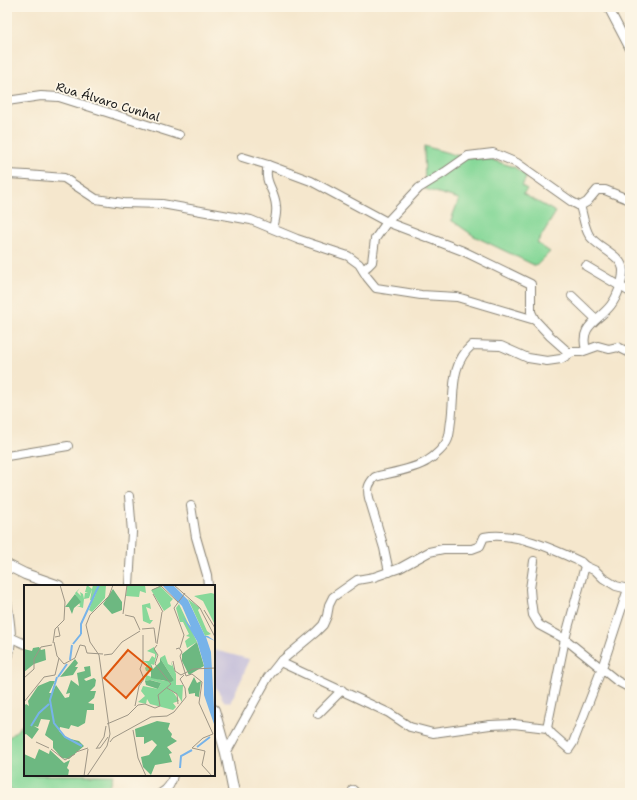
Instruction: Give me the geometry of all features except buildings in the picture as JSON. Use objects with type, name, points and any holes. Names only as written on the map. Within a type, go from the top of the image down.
[{"type":"street","points":[[608,7],[630,49]]},
{"type":"street","name":"Rua Álvaro Cunhal","points":[[7,101],[41,96],[59,97],[179,136]]},
{"type":"street","points":[[363,270],[372,262],[375,239],[388,222],[419,188],[468,156],[493,153],[517,163],[572,202],[580,206],[588,234],[593,241],[619,260],[623,270],[620,286],[611,305],[596,319],[585,333],[584,338],[586,350]]},
{"type":"street","points":[[242,157],[311,181],[388,222],[463,251],[531,284],[531,312],[535,320],[550,336],[571,353]]},
{"type":"street","points":[[268,165],[266,177],[273,192],[276,204],[276,216],[273,228]]},
{"type":"street","points":[[7,174],[64,178],[96,199],[123,203],[162,204],[251,220],[297,239],[354,259],[376,288],[421,295],[457,297],[535,320]]},
{"type":"street","points":[[580,206],[587,202],[597,190],[605,190],[630,200]]},
{"type":"street","points":[[586,266],[630,292]]},
{"type":"street","points":[[572,296],[596,319]]},
{"type":"street","points":[[389,572],[384,548],[369,498],[369,483],[375,478],[428,461],[444,446],[450,434],[453,406],[453,384],[457,366],[466,350],[472,345],[485,344],[501,346],[528,358],[548,361],[561,359],[571,353],[580,352],[598,346],[609,349],[618,347],[630,353]]},
{"type":"street","points":[[7,456],[68,446]]},
{"type":"street","points":[[129,496],[132,532],[129,585]]},
{"type":"street","points":[[191,506],[196,537],[207,575],[208,585]]},
{"type":"street","points":[[226,753],[268,677],[280,662],[323,625],[333,597],[357,580],[400,568],[429,552],[443,549],[472,549],[480,546],[484,537],[494,535],[525,540],[542,545],[581,562],[616,586],[628,589],[602,668],[569,749],[549,731],[514,724],[490,725],[433,733],[410,727],[389,713],[280,662]]},
{"type":"street","points":[[534,561],[530,589],[533,615],[539,624],[565,639],[617,681],[630,688]]},
{"type":"street","points":[[7,565],[25,574],[56,585]]},
{"type":"street","points":[[549,731],[565,639],[585,566]]},
{"type":"street","points":[[7,601],[12,638],[7,662]]},
{"type":"street","points":[[12,638],[24,644]]},
{"type":"street","points":[[318,714],[342,690]]},
{"type":"street","points":[[215,714],[226,753],[234,793]]},
{"type":"street","points":[[161,793],[169,787],[173,780],[173,776]]},
{"type":"shaded area","points":[[215,650],[249,659],[243,676],[230,703],[224,701],[215,686]]},
{"type":"green space","points":[[424,146],[459,156],[489,159],[514,167],[527,176],[522,186],[527,189],[523,194],[556,212],[537,243],[550,252],[536,266],[474,236],[451,220],[459,199],[425,189]]},
{"type":"green space","points":[[24,724],[24,776],[113,776],[109,790],[110,793],[19,793],[7,788],[7,739]]}]
